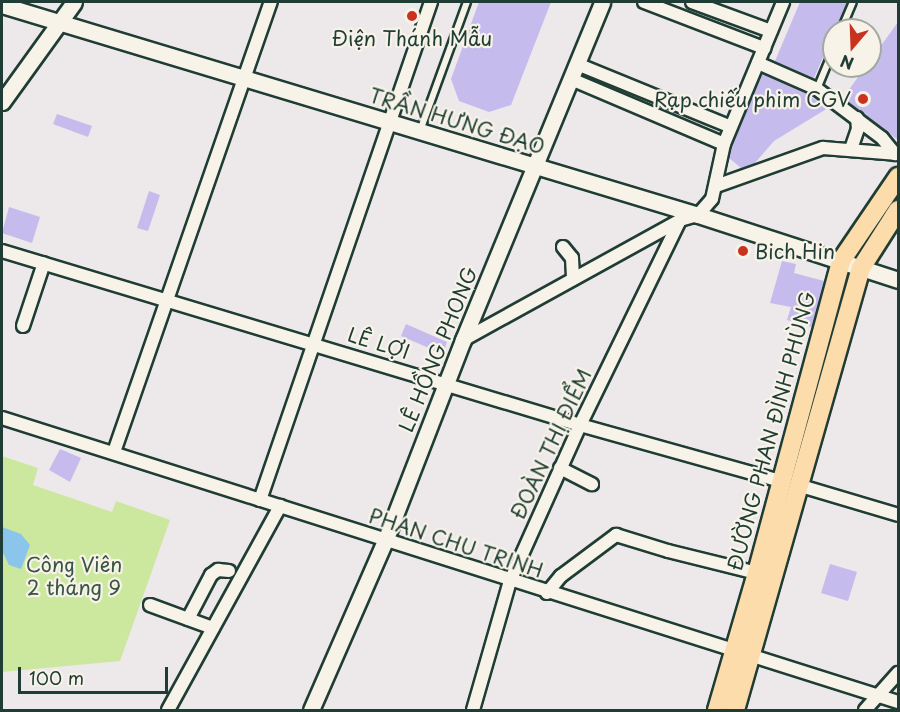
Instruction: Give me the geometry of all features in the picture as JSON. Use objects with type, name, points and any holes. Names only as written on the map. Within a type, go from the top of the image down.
[{"type":"main road","name":"ĐƯỜNG PHAN ĐÌNH PHÙNG","points":[[735,711],[742,653],[758,573],[841,261],[898,177]]},
{"type":"main road","name":"ĐƯỜNG PHAN ĐÌNH PHÙNG","points":[[717,711],[742,653],[801,486],[861,268],[898,210]]},
{"type":"street","points":[[2,102],[74,2]]},
{"type":"street","points":[[114,452],[169,301],[272,2]]},
{"type":"street","points":[[260,500],[315,344],[388,120],[429,6],[416,2]]},
{"type":"street","name":"LÊ HỒNG PHONG","points":[[311,711],[385,541],[445,384],[602,2]]},
{"type":"street","points":[[644,2],[764,48]]},
{"type":"street","points":[[692,2],[771,31]]},
{"type":"street","points":[[463,340],[680,220],[698,215],[712,199],[724,144],[783,2]]},
{"type":"street","name":"TRẦN HƯNG ĐẠO","points":[[2,5],[698,215],[898,280]]},
{"type":"street","points":[[758,63],[817,89],[882,138],[897,154]]},
{"type":"street","points":[[577,64],[731,127]]},
{"type":"street","points":[[571,79],[724,144]]},
{"type":"street","points":[[851,149],[858,129],[857,118]]},
{"type":"street","points":[[716,186],[823,147],[897,154]]},
{"type":"street","name":"ĐOÀN THỊ ĐIỂM","points":[[475,710],[510,581],[580,425],[680,220]]},
{"type":"street","points":[[563,247],[572,258],[573,279]]},
{"type":"street","name":"LÊ LỢI","points":[[2,250],[580,425],[781,481]]},
{"type":"street","points":[[22,326],[44,263]]},
{"type":"street","name":"PHAN CHU TRINH","points":[[2,418],[114,452],[547,593],[898,702]]},
{"type":"street","points":[[560,468],[592,484]]},
{"type":"street","points":[[801,486],[898,514]]},
{"type":"street","points":[[168,711],[280,506]]},
{"type":"street","points":[[547,593],[561,576],[616,535],[668,551],[758,573]]},
{"type":"street","points":[[188,619],[211,575],[218,570],[230,571]]},
{"type":"street","points":[[150,605],[213,628]]},
{"type":"street","points":[[865,711],[898,673]]},
{"type":"lane","points":[[420,131],[467,2]]},
{"type":"lane","points":[[847,18],[854,2]]},
{"type":"lane","points":[[817,89],[822,77]]},
{"type":"green space","name":"Công Viên 2 tháng 9","points":[[2,456],[38,468],[33,485],[112,512],[116,501],[170,520],[120,661],[2,672]]},
{"type":"water","points":[[2,527],[21,534],[30,545],[21,569],[9,565],[2,551]]},
{"type":"building","points":[[479,2],[551,2],[511,105],[489,112],[459,101],[451,79]]},
{"type":"building","points":[[800,2],[847,2],[840,18],[822,18],[822,60],[814,78],[775,61]]},
{"type":"building","points":[[898,22],[898,140],[843,98],[857,78],[882,78],[882,44]]},
{"type":"building","points":[[762,74],[807,94],[828,108],[774,141],[754,164],[741,168],[729,158]]},
{"type":"building","points":[[57,114],[92,126],[88,137],[53,124]]},
{"type":"building","points":[[149,191],[160,195],[148,231],[137,228]]},
{"type":"building","points":[[9,207],[40,217],[32,243],[2,233]]},
{"type":"building","points":[[782,261],[796,264],[794,273],[824,281],[812,327],[787,320],[791,307],[770,303]]},
{"type":"building","points":[[406,324],[447,342],[443,354],[401,336]]},
{"type":"building","points":[[60,449],[81,458],[70,482],[49,470]]},
{"type":"building","points":[[830,564],[857,572],[848,601],[821,593]]},
{"type":"place","name":"Điện Thánh Mẫu","points":[[412,16]]},
{"type":"place","name":"Rạp chiếu phim CGV","points":[[863,99]]},
{"type":"place","name":"Bich Hin","points":[[743,251]]}]
